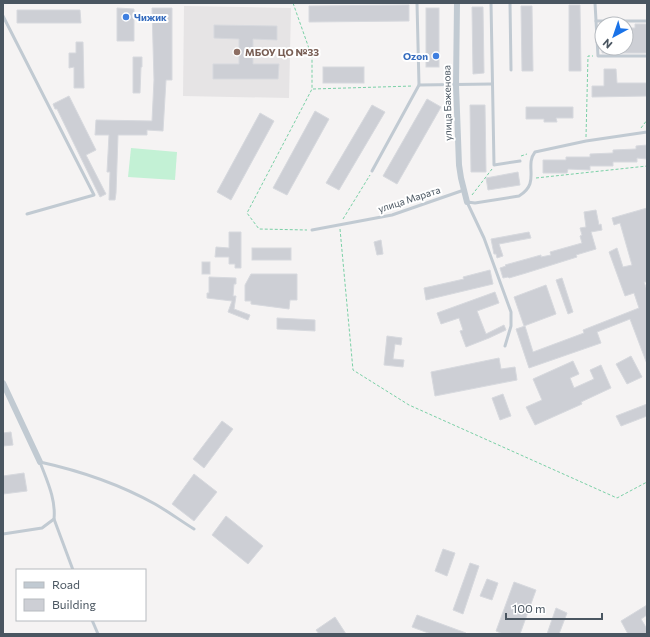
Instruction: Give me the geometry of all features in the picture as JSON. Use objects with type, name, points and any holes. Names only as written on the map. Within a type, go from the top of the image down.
[{"type":"street","name":"улица Баженова","points":[[457,3],[456,85],[459,165],[467,202]]},
{"type":"street","points":[[3,384],[40,462]]},
{"type":"lane","points":[[372,170],[419,85],[417,3]]},
{"type":"lane","points":[[490,3],[494,165],[520,160]]},
{"type":"lane","points":[[510,3],[511,70]]},
{"type":"lane","points":[[595,3],[596,16]]},
{"type":"lane","points":[[3,16],[94,195],[27,214]]},
{"type":"lane","points":[[634,20],[647,20]]},
{"type":"lane","points":[[634,56],[647,56]]},
{"type":"lane","points":[[419,85],[492,84]]},
{"type":"lane","points":[[467,202],[475,203],[519,196],[525,192],[532,179],[532,156],[535,152],[586,141],[647,132]]},
{"type":"lane","name":"улица Марата","points":[[312,230],[392,215],[464,190]]},
{"type":"lane","points":[[467,202],[484,238],[510,312],[510,326],[505,346]]},
{"type":"lane","points":[[40,462],[50,487],[55,507],[54,518],[73,569]]},
{"type":"lane","points":[[40,462],[68,468],[121,487],[156,505],[194,529]]},
{"type":"lane","points":[[3,534],[42,528],[54,518]]},
{"type":"lane","points":[[92,621],[98,634]]},
{"type":"path","points":[[293,3],[312,57],[312,89],[247,213],[259,229],[312,230]]},
{"type":"path","points":[[586,141],[588,56],[594,56]]},
{"type":"path","points":[[312,89],[419,85]]},
{"type":"path","points":[[637,134],[647,120]]},
{"type":"path","points":[[520,160],[521,156],[535,152]]},
{"type":"path","points":[[467,202],[494,165]]},
{"type":"path","points":[[532,179],[647,166]]},
{"type":"path","points":[[372,170],[339,225],[353,370],[409,405],[617,498],[647,482]]},
{"type":"shaded area","name":"МБОУ ЦО №33","points":[[184,6],[291,8],[289,98],[183,96]]},
{"type":"green space","points":[[131,148],[177,152],[175,180],[128,177]]},
{"type":"building","points":[[409,5],[409,21],[309,22],[309,6]]},
{"type":"building","points":[[569,5],[580,5],[581,71],[569,71]]},
{"type":"building","points":[[521,6],[532,6],[533,71],[522,71]]},
{"type":"building","points":[[472,7],[483,7],[484,73],[473,74]]},
{"type":"building","points":[[117,8],[134,9],[134,41],[117,41]]},
{"type":"building","points":[[152,8],[172,8],[172,80],[166,80],[163,131],[147,130],[147,135],[118,135],[116,193],[115,200],[109,200],[110,172],[107,172],[109,135],[95,135],[96,120],[152,121],[154,80]]},
{"type":"building","points":[[426,8],[439,8],[439,67],[426,67]]},
{"type":"building","points":[[17,10],[80,10],[81,23],[17,23]]},
{"type":"building","points":[[635,24],[647,24],[647,53],[634,53]]},
{"type":"building","points":[[214,25],[277,26],[277,40],[253,39],[253,64],[279,64],[278,79],[213,79],[213,64],[239,64],[239,39],[214,38]]},
{"type":"building","points":[[76,42],[83,42],[84,88],[74,88],[74,67],[69,68],[69,53],[76,53]]},
{"type":"building","points":[[133,57],[142,57],[140,93],[133,93]]},
{"type":"building","points":[[323,67],[364,67],[364,83],[323,83]]},
{"type":"building","points":[[604,69],[616,69],[617,83],[647,83],[647,96],[592,97],[592,86],[604,86]]},
{"type":"building","points":[[69,96],[96,150],[86,155],[106,194],[100,197],[57,109],[55,109],[53,104]]},
{"type":"building","points":[[427,99],[441,107],[397,184],[383,176]]},
{"type":"building","points":[[372,105],[385,112],[339,190],[326,183]]},
{"type":"building","points":[[470,105],[485,105],[486,172],[471,172]]},
{"type":"building","points":[[526,107],[573,107],[573,118],[556,118],[557,122],[544,122],[544,119],[526,119]]},
{"type":"building","points":[[315,111],[329,119],[287,195],[273,188]]},
{"type":"building","points":[[260,113],[274,121],[231,200],[217,192]]},
{"type":"building","points":[[647,145],[647,159],[637,158],[637,162],[613,162],[613,166],[590,166],[590,170],[568,169],[567,173],[543,173],[543,160],[566,160],[566,157],[590,157],[590,154],[613,153],[613,150],[636,149],[636,146]]},
{"type":"building","points":[[518,172],[520,185],[488,190],[486,178]]},
{"type":"building","points":[[647,208],[647,282],[644,282],[647,290],[647,364],[630,319],[597,332],[601,343],[529,368],[516,329],[525,326],[533,352],[584,333],[583,330],[639,308],[634,293],[625,296],[609,252],[617,248],[623,267],[632,265],[620,223],[614,225],[612,218]]},
{"type":"building","points":[[596,210],[599,225],[601,224],[602,230],[591,232],[596,249],[576,255],[577,257],[526,273],[509,278],[503,278],[500,268],[506,266],[505,265],[541,255],[541,257],[551,255],[550,252],[582,243],[580,228],[586,227],[584,212]]},
{"type":"building","points":[[229,232],[241,232],[241,268],[235,268],[235,264],[229,264],[229,257],[215,257],[216,247],[229,248]]},
{"type":"building","points":[[529,232],[531,238],[499,244],[503,256],[497,258],[496,254],[494,254],[491,239]]},
{"type":"building","points":[[381,240],[383,254],[377,255],[374,242]]},
{"type":"building","points":[[252,248],[291,248],[291,260],[252,260]]},
{"type":"building","points":[[202,262],[210,262],[210,274],[202,274]]},
{"type":"building","points":[[490,270],[493,284],[426,300],[424,288],[464,279],[463,277]]},
{"type":"building","points":[[251,274],[297,274],[297,300],[290,300],[289,309],[251,304],[251,301],[245,301],[245,285]]},
{"type":"building","points":[[209,277],[236,278],[233,296],[236,296],[234,309],[250,315],[248,320],[228,312],[232,301],[207,298],[207,293],[209,293]]},
{"type":"building","points":[[562,278],[573,312],[568,314],[556,280]]},
{"type":"building","points":[[546,285],[556,314],[524,326],[514,297]]},
{"type":"building","points":[[495,292],[499,303],[477,311],[486,334],[504,325],[506,330],[466,347],[460,331],[463,330],[459,318],[441,324],[437,313]]},
{"type":"building","points":[[277,318],[315,320],[315,331],[277,329]]},
{"type":"building","points":[[387,336],[402,338],[401,345],[395,344],[393,359],[404,360],[403,367],[384,365]]},
{"type":"building","points":[[631,356],[642,377],[627,384],[616,364]]},
{"type":"building","points":[[499,358],[501,369],[515,367],[517,380],[435,396],[431,372]]},
{"type":"building","points":[[573,361],[579,374],[570,378],[574,388],[594,379],[590,370],[601,365],[611,388],[581,402],[582,404],[535,425],[526,407],[542,400],[533,379]]},
{"type":"building","points":[[503,394],[511,416],[500,420],[492,398]]},
{"type":"building","points":[[647,404],[647,416],[621,426],[616,416]]},
{"type":"building","points":[[222,421],[233,429],[204,468],[193,459]]},
{"type":"building","points":[[11,432],[13,445],[3,446],[3,433]]},
{"type":"building","points":[[24,473],[27,491],[3,494],[3,476]]},
{"type":"building","points":[[194,474],[217,492],[194,521],[172,504]]},
{"type":"building","points":[[226,516],[263,546],[248,564],[212,535]]},
{"type":"building","points":[[443,549],[455,553],[447,576],[435,571]]},
{"type":"building","points":[[470,563],[479,566],[463,614],[453,610]]},
{"type":"building","points":[[487,579],[498,583],[492,600],[480,596]]},
{"type":"building","points":[[514,582],[536,590],[520,634],[503,634],[496,631]]},
{"type":"building","points":[[647,605],[647,615],[641,619],[647,629],[647,634],[628,634],[621,621]]},
{"type":"building","points":[[556,608],[567,613],[559,634],[547,634]]},
{"type":"building","points":[[417,615],[466,634],[431,634],[412,627]]},
{"type":"building","points":[[335,617],[346,634],[319,634],[316,630]]},
{"type":"place","name":"Чижик","points":[[126,17]]},
{"type":"place","name":"МБОУ ЦО №33","points":[[237,52]]},
{"type":"place","name":"Ozon","points":[[436,56]]}]
